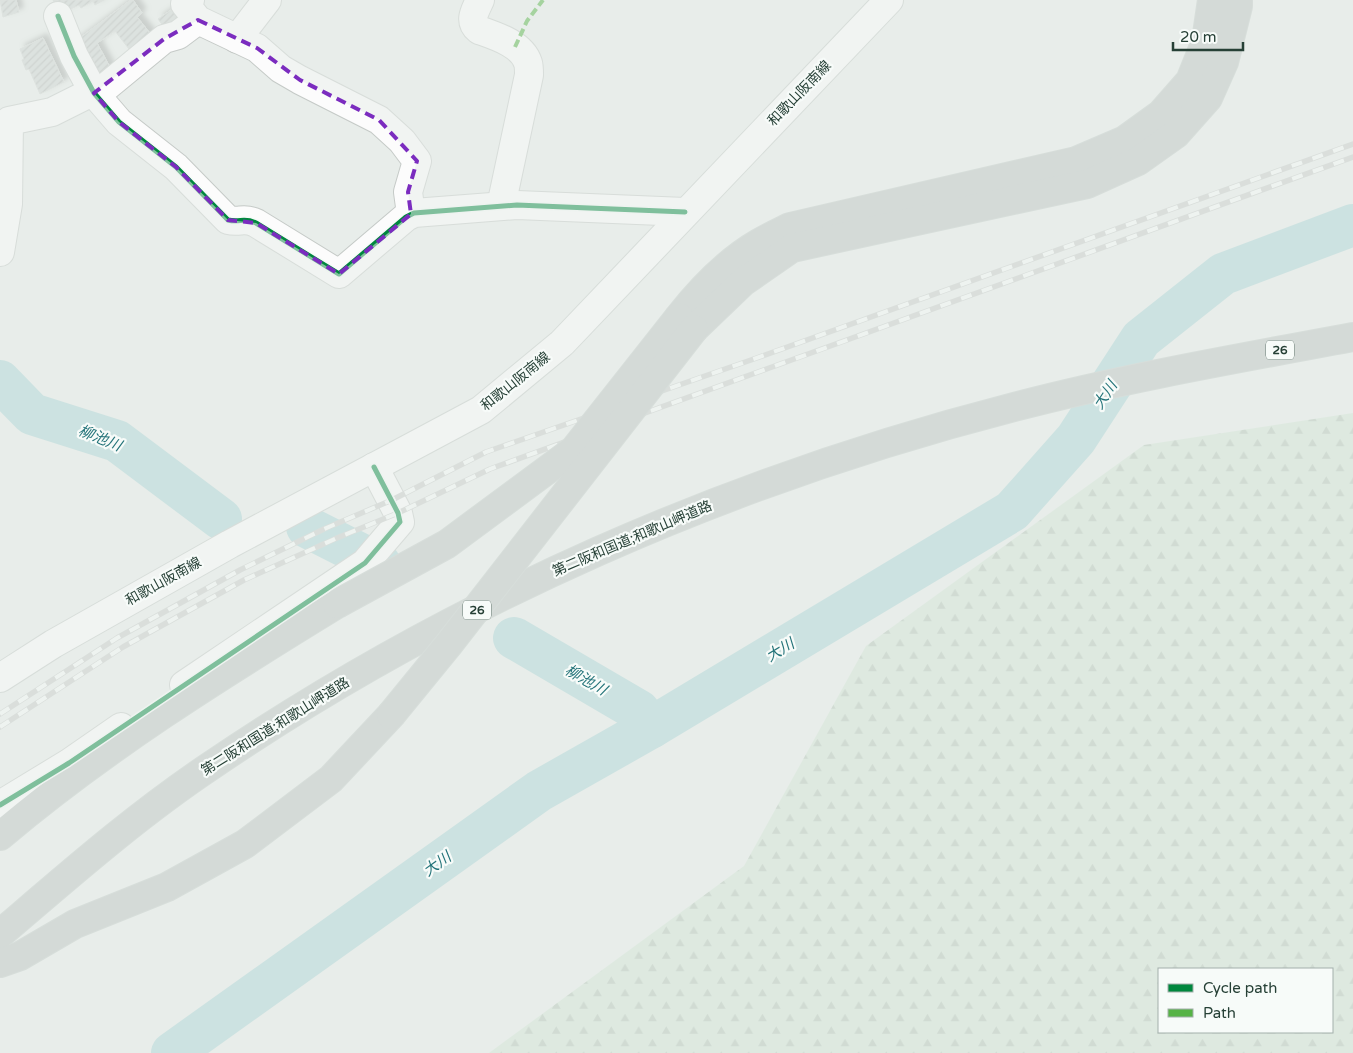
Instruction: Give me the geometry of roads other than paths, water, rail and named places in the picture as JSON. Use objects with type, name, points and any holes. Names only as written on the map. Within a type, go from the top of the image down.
[{"type":"highway","points":[[0,963],[20,956],[75,924],[167,887],[245,844],[331,779],[391,715],[448,644],[686,323],[695,296],[728,266],[758,244],[790,226],[1076,161],[1125,140],[1161,114],[1190,81],[1206,41],[1212,0]]},
{"type":"highway","points":[[0,836],[27,813],[124,741],[216,678],[337,604],[447,544],[574,450],[686,323],[792,248],[1086,184],[1138,161],[1176,134],[1208,98],[1224,62],[1238,0]]},
{"type":"highway","name":"第二阪和国道;和歌山岬道路","points":[[0,934],[107,842],[211,765],[331,689],[536,578],[643,531],[752,488],[869,449],[1016,406],[1207,364],[1353,337]]},
{"type":"street","points":[[237,39],[267,0]]},
{"type":"street","points":[[480,0],[473,16],[473,23],[476,27],[511,44],[522,52],[528,63],[529,75],[501,206]]},
{"type":"street","name":"和歌山阪南線","points":[[0,678],[52,644],[230,544],[481,410],[562,343],[889,0]]},
{"type":"street","points":[[0,252],[8,204],[9,121],[52,112],[107,86],[164,40],[178,35],[194,10],[237,39],[257,48],[281,68],[300,80],[379,120],[402,141],[417,161],[408,192],[412,214]]},
{"type":"street","points":[[58,16],[74,56],[94,93],[119,122],[176,167],[228,220],[235,222],[247,219],[256,223],[340,274],[412,214],[501,206],[577,206],[685,212]]},
{"type":"street","points":[[0,805],[69,763],[369,559],[400,522],[398,513],[374,467]]},
{"type":"waterway","name":"大川","points":[[172,1053],[539,791],[652,727],[1012,511],[1076,439],[1141,339],[1223,274],[1353,225]]},
{"type":"waterway","name":"柳池川","points":[[0,381],[32,414],[117,441],[221,519]]},
{"type":"waterway","name":"柳池川","points":[[307,527],[380,564]]},
{"type":"waterway","name":"柳池川","points":[[514,638],[639,711],[652,727]]},
{"type":"railway","points":[[0,714],[117,638],[240,570],[324,529],[392,500],[486,452],[751,360],[1353,144]]},
{"type":"railway","points":[[0,727],[123,647],[244,580],[398,513],[490,469],[1353,157]]}]
